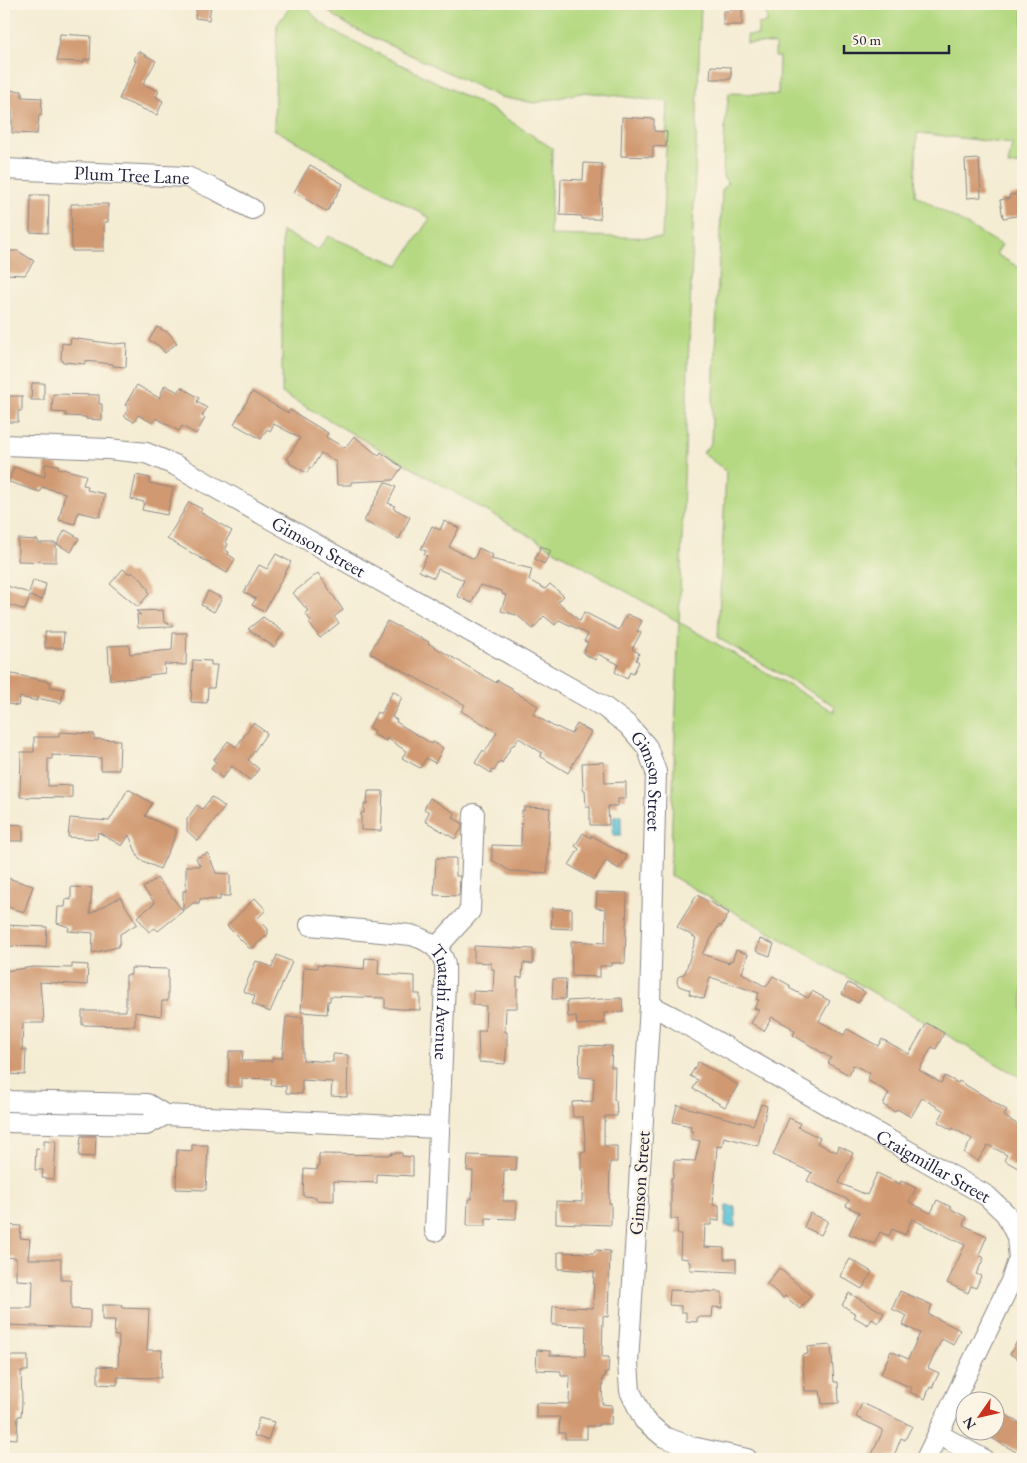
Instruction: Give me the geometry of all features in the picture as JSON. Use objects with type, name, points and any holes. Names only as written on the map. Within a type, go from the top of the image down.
[{"type":"street","name":"Plum Tree Lane","points":[[4,169],[187,176],[252,209]]},
{"type":"street","name":"Gimson Street","points":[[4,445],[108,449],[146,453],[175,465],[604,708],[628,725],[647,747],[656,772],[650,1005],[628,1353],[630,1391],[644,1420],[664,1437],[692,1447],[747,1459]]},
{"type":"street","points":[[436,948],[470,911],[474,814]]},
{"type":"street","name":"Tuatahi Avenue","points":[[310,925],[411,935],[424,939],[436,948],[444,962],[445,982],[435,1231]]},
{"type":"street","name":"Craigmillar Street","points":[[650,1005],[987,1196],[1006,1214],[1017,1237],[1019,1258],[1011,1281],[926,1459]]},
{"type":"street","points":[[4,1101],[147,1104],[165,1116]]},
{"type":"street","points":[[4,1122],[146,1124],[165,1116],[438,1128]]},
{"type":"street","points":[[938,1434],[983,1459]]},
{"type":"green space","points":[[292,4],[304,4],[318,20],[331,30],[493,110],[552,148],[550,235],[662,238],[668,102],[585,92],[535,103],[500,97],[353,28],[337,18],[321,4],[701,4],[679,622],[282,393],[282,231],[318,250],[328,236],[399,265],[430,218],[274,129],[277,25]]},
{"type":"green space","points":[[795,4],[1019,4],[1023,6],[1023,164],[1008,165],[1012,144],[917,133],[915,195],[1002,245],[996,254],[1023,270],[1023,1079],[670,875],[679,622],[835,712],[835,706],[718,638],[726,471],[703,453],[711,443],[722,190],[728,183],[723,177],[725,124],[729,93],[778,95],[779,57],[775,57],[775,44],[747,43],[747,35],[758,35],[758,24],[767,23],[766,11],[772,6],[790,10]]},
{"type":"water","points":[[614,816],[621,816],[621,835],[613,835]]},
{"type":"water","points":[[726,1206],[735,1207],[735,1227],[725,1226]]},
{"type":"building","points":[[197,4],[211,4],[209,20],[195,18]]},
{"type":"building","points":[[731,5],[742,5],[742,25],[723,25],[723,11],[730,11]]},
{"type":"building","points":[[60,34],[91,36],[90,60],[84,59],[84,62],[57,61]]},
{"type":"building","points":[[138,51],[156,61],[143,84],[159,91],[156,97],[163,101],[157,115],[119,99],[136,61],[134,60]]},
{"type":"building","points":[[711,66],[731,67],[731,79],[710,79]]},
{"type":"building","points":[[7,90],[22,91],[22,97],[42,98],[37,134],[12,133],[12,110],[10,110],[10,106],[6,106]]},
{"type":"building","points":[[622,117],[654,119],[654,131],[667,132],[666,147],[653,146],[653,157],[621,156]]},
{"type":"building","points":[[979,159],[981,197],[967,198],[965,160]]},
{"type":"building","points":[[584,163],[602,164],[600,219],[582,219],[582,216],[560,215],[561,179],[583,180]]},
{"type":"building","points":[[310,165],[343,184],[327,212],[294,192]]},
{"type":"building","points":[[1023,194],[1023,215],[1003,218],[1000,200],[1010,198],[1009,195]]},
{"type":"building","points":[[31,195],[49,195],[48,233],[30,232]]},
{"type":"building","points":[[71,204],[108,204],[108,222],[104,222],[104,251],[72,251]]},
{"type":"building","points":[[4,251],[18,251],[34,261],[25,275],[4,274]]},
{"type":"building","points":[[157,327],[169,333],[177,343],[165,353],[159,346],[149,340]]},
{"type":"building","points":[[71,338],[114,344],[127,343],[126,367],[85,361],[85,364],[63,362],[61,358],[62,343],[70,344]]},
{"type":"building","points":[[32,383],[44,383],[44,400],[31,400]]},
{"type":"building","points":[[137,385],[159,398],[165,385],[178,392],[181,387],[199,398],[197,402],[207,408],[202,416],[205,418],[196,434],[182,426],[179,431],[156,418],[153,423],[138,415],[134,422],[124,416],[129,407],[125,405]]},
{"type":"building","points":[[252,392],[288,413],[290,410],[328,433],[326,437],[345,448],[354,436],[379,456],[381,452],[402,467],[393,480],[351,482],[351,485],[337,485],[336,462],[321,453],[307,473],[289,463],[290,461],[287,459],[300,438],[274,424],[270,431],[267,429],[261,439],[234,424]]},
{"type":"building","points":[[53,394],[99,395],[99,404],[102,404],[102,420],[66,416],[66,413],[52,412]]},
{"type":"building","points":[[4,396],[22,396],[22,411],[18,411],[18,422],[4,422]]},
{"type":"building","points":[[45,464],[58,465],[58,468],[86,475],[83,485],[88,486],[87,490],[105,494],[100,517],[78,512],[75,524],[59,520],[65,493],[42,487],[40,492],[9,482],[14,467],[45,477]]},
{"type":"building","points":[[136,475],[150,478],[149,483],[173,488],[167,515],[142,510],[144,502],[131,499]]},
{"type":"building","points":[[385,482],[396,487],[388,503],[395,506],[393,508],[410,517],[399,539],[364,521]]},
{"type":"building","points":[[189,502],[202,509],[200,512],[232,531],[225,542],[228,544],[225,550],[235,559],[227,573],[167,539]]},
{"type":"building","points":[[444,521],[459,528],[449,547],[474,559],[479,548],[493,555],[491,559],[532,569],[529,580],[545,589],[550,584],[564,596],[558,602],[580,621],[584,612],[619,630],[627,614],[642,621],[637,631],[641,633],[632,649],[639,653],[636,660],[639,662],[633,674],[630,672],[627,679],[615,672],[618,664],[598,654],[595,660],[583,653],[588,643],[584,641],[588,634],[559,620],[555,625],[544,616],[533,629],[517,615],[501,611],[506,595],[502,594],[502,591],[480,585],[472,603],[457,596],[464,580],[438,569],[434,578],[419,571],[427,556],[424,555],[426,551],[421,549],[432,526],[440,530]]},
{"type":"building","points":[[65,530],[79,538],[71,552],[57,544]]},
{"type":"building","points":[[18,539],[38,540],[38,543],[56,543],[56,562],[18,561]]},
{"type":"building","points":[[541,546],[551,551],[544,564],[535,559]]},
{"type":"building","points":[[276,554],[291,562],[264,612],[252,605],[256,599],[244,592],[259,565],[267,569]]},
{"type":"building","points":[[123,569],[128,573],[133,573],[142,580],[148,589],[149,594],[138,607],[110,584]]},
{"type":"building","points":[[318,573],[343,610],[334,617],[339,623],[320,638],[309,623],[311,621],[305,613],[308,611],[293,593]]},
{"type":"building","points":[[33,580],[46,584],[42,600],[30,596],[25,610],[4,603],[4,585],[29,593]]},
{"type":"building","points":[[208,591],[222,598],[214,612],[201,605]]},
{"type":"building","points":[[163,610],[164,622],[173,625],[172,627],[138,628],[137,614],[141,615],[136,611]]},
{"type":"building","points":[[263,617],[284,632],[274,647],[248,629]]},
{"type":"building","points":[[387,621],[429,642],[496,683],[497,680],[512,688],[512,690],[538,706],[533,714],[556,728],[571,734],[577,724],[591,732],[568,773],[540,756],[542,753],[519,738],[512,745],[502,763],[500,761],[491,773],[475,763],[483,750],[485,752],[497,732],[461,711],[465,705],[370,653]]},
{"type":"building","points":[[45,632],[64,632],[63,648],[45,648]]},
{"type":"building","points":[[173,633],[187,633],[186,665],[164,664],[165,673],[149,675],[149,677],[110,680],[108,646],[129,645],[130,654],[172,650]]},
{"type":"building","points":[[193,660],[211,661],[211,665],[217,665],[214,688],[208,688],[207,703],[191,702]]},
{"type":"building","points":[[7,673],[51,682],[50,687],[64,689],[61,703],[20,697],[18,706],[4,703]]},
{"type":"building","points":[[393,691],[402,697],[392,717],[397,720],[396,722],[432,744],[433,742],[443,748],[435,763],[426,758],[420,768],[402,758],[406,751],[387,738],[386,741],[373,734],[375,731],[369,728],[377,712],[381,714]]},
{"type":"building","points":[[253,723],[267,733],[248,760],[259,769],[250,780],[232,766],[222,778],[211,769],[216,762],[213,760],[228,741],[236,747]]},
{"type":"building","points":[[59,732],[94,734],[94,739],[120,740],[119,770],[101,770],[101,758],[52,755],[52,759],[48,759],[48,786],[72,785],[72,798],[20,797],[21,752],[34,752],[34,737],[59,737]]},
{"type":"building","points":[[604,762],[605,783],[626,782],[626,799],[618,799],[618,806],[608,806],[609,825],[590,825],[590,807],[586,807],[585,790],[583,790],[582,763]]},
{"type":"building","points":[[128,789],[152,803],[145,816],[176,830],[176,834],[160,869],[139,859],[129,835],[122,846],[98,832],[97,839],[68,837],[70,818],[109,821]]},
{"type":"building","points":[[368,791],[383,791],[381,831],[361,830],[361,813],[364,813],[364,804],[367,804]]},
{"type":"building","points":[[212,797],[225,807],[198,841],[187,831],[187,819],[197,805],[202,809]]},
{"type":"building","points":[[430,798],[455,813],[453,818],[462,823],[462,828],[455,839],[425,821],[429,812],[424,809]]},
{"type":"building","points":[[524,807],[550,808],[547,873],[510,871],[492,860],[492,845],[521,846],[522,810],[524,811]]},
{"type":"building","points":[[4,824],[23,825],[23,841],[4,841]]},
{"type":"building","points":[[583,833],[591,838],[591,835],[627,856],[619,869],[606,861],[594,880],[569,865],[579,849],[575,846]]},
{"type":"building","points":[[208,853],[216,873],[230,874],[230,896],[220,896],[220,900],[200,899],[199,903],[193,903],[183,911],[183,891],[186,891],[186,866],[200,866],[196,858]]},
{"type":"building","points":[[436,858],[456,858],[456,876],[460,876],[459,896],[434,895]]},
{"type":"building","points":[[4,877],[33,886],[24,912],[4,906]]},
{"type":"building","points":[[157,878],[183,911],[158,931],[155,928],[149,932],[137,917],[155,903],[143,888]]},
{"type":"building","points":[[71,887],[92,888],[90,914],[120,897],[137,924],[120,934],[118,947],[92,953],[93,933],[68,931],[69,927],[57,923],[58,907],[65,907],[66,899],[71,900]]},
{"type":"building","points":[[597,892],[627,893],[625,963],[612,963],[612,966],[600,966],[600,977],[572,976],[571,941],[605,943],[606,909],[596,908]]},
{"type":"building","points":[[697,895],[729,913],[721,927],[719,925],[702,954],[729,963],[730,960],[732,961],[736,950],[748,954],[742,973],[766,987],[773,976],[791,986],[789,988],[808,998],[812,991],[830,1001],[819,1021],[844,1035],[847,1029],[878,1046],[882,1039],[909,1054],[927,1023],[944,1033],[936,1049],[932,1047],[919,1070],[941,1083],[945,1076],[958,1083],[959,1081],[1007,1110],[1004,1116],[1023,1128],[1023,1171],[1004,1160],[1007,1155],[988,1145],[978,1161],[964,1153],[972,1139],[938,1122],[944,1111],[922,1098],[911,1117],[897,1109],[895,1112],[883,1105],[889,1093],[867,1080],[870,1073],[853,1065],[849,1075],[828,1063],[831,1058],[793,1035],[795,1031],[792,1028],[772,1017],[764,1031],[751,1023],[759,1010],[754,1008],[759,1000],[756,999],[759,993],[710,977],[704,999],[689,994],[690,990],[679,986],[677,982],[678,977],[685,973],[696,938],[677,927]]},
{"type":"building","points":[[255,898],[266,910],[258,918],[268,929],[268,934],[253,948],[249,948],[227,926]]},
{"type":"building","points":[[552,908],[572,909],[572,929],[551,928]]},
{"type":"building","points":[[5,925],[47,927],[46,947],[4,946]]},
{"type":"building","points":[[760,939],[774,944],[770,956],[756,951]]},
{"type":"building","points":[[474,946],[533,949],[533,964],[523,963],[522,978],[517,977],[517,1008],[506,1008],[505,1032],[507,1032],[507,1046],[505,1064],[479,1062],[478,1031],[485,1031],[486,1006],[473,1005],[473,991],[493,992],[494,969],[491,969],[491,963],[474,962]]},
{"type":"building","points":[[277,955],[292,962],[270,1012],[252,1004],[255,996],[243,991],[256,961],[272,967]]},
{"type":"building","points":[[365,958],[379,959],[378,974],[415,976],[415,994],[420,994],[420,1010],[385,1008],[385,998],[330,996],[327,1014],[301,1012],[304,967],[317,968],[317,965],[364,969]]},
{"type":"building","points":[[72,964],[88,965],[87,985],[40,982],[44,1023],[23,1023],[22,1050],[26,1050],[25,1075],[5,1074],[4,971],[34,967],[72,968]]},
{"type":"building","points":[[131,968],[168,969],[168,1001],[162,1001],[161,1016],[135,1012],[135,1026],[82,1025],[82,1011],[126,1011],[126,975],[131,975]]},
{"type":"building","points":[[553,979],[566,979],[565,999],[552,999]]},
{"type":"building","points":[[848,983],[865,992],[858,1003],[842,994]]},
{"type":"building","points":[[622,998],[623,1012],[604,1013],[605,1023],[577,1025],[576,1016],[568,1017],[567,1001]]},
{"type":"building","points":[[286,1017],[303,1017],[303,1060],[333,1062],[333,1054],[348,1055],[347,1097],[331,1096],[332,1082],[302,1080],[302,1094],[286,1093],[286,1086],[271,1085],[272,1079],[242,1078],[242,1087],[228,1087],[229,1051],[243,1051],[242,1061],[272,1061],[272,1058],[282,1058]]},
{"type":"building","points":[[580,1045],[612,1046],[611,1067],[615,1067],[614,1100],[616,1100],[617,1116],[605,1116],[604,1122],[604,1146],[617,1146],[617,1162],[610,1162],[609,1203],[611,1203],[611,1225],[556,1223],[556,1201],[582,1202],[583,1170],[581,1170],[581,1152],[586,1152],[583,1117],[573,1117],[572,1102],[593,1101],[594,1078],[579,1077]]},
{"type":"building","points":[[698,1062],[738,1085],[725,1107],[693,1089],[698,1080],[690,1076]]},
{"type":"building","points":[[761,1104],[767,1106],[758,1146],[724,1137],[722,1147],[717,1146],[713,1205],[719,1205],[719,1221],[711,1220],[711,1225],[705,1225],[704,1247],[724,1248],[724,1259],[736,1259],[736,1272],[690,1270],[688,1259],[680,1258],[681,1234],[677,1234],[678,1219],[671,1219],[671,1178],[673,1178],[674,1160],[695,1161],[700,1141],[691,1139],[693,1131],[690,1131],[691,1126],[673,1122],[677,1105],[753,1125]]},
{"type":"building","points":[[789,1118],[800,1123],[798,1127],[820,1138],[817,1143],[837,1152],[839,1146],[853,1153],[839,1183],[867,1195],[877,1173],[900,1184],[901,1181],[916,1188],[909,1202],[931,1213],[937,1200],[966,1217],[963,1225],[987,1236],[979,1255],[984,1258],[976,1274],[981,1276],[976,1288],[971,1286],[968,1293],[947,1283],[965,1245],[912,1219],[905,1235],[892,1229],[889,1236],[880,1232],[874,1244],[849,1234],[859,1212],[846,1206],[849,1200],[807,1181],[811,1173],[813,1173],[773,1155]]},
{"type":"building","points":[[81,1136],[96,1136],[95,1157],[79,1156]]},
{"type":"building","points":[[44,1140],[56,1141],[54,1179],[42,1178],[43,1170],[35,1170],[36,1148],[44,1149]]},
{"type":"building","points":[[192,1145],[208,1145],[206,1190],[176,1189],[177,1150],[192,1151]]},
{"type":"building","points":[[391,1153],[402,1153],[402,1156],[413,1157],[413,1176],[377,1174],[377,1183],[334,1181],[334,1201],[316,1200],[316,1197],[303,1196],[304,1169],[317,1170],[317,1167],[319,1167],[319,1154],[392,1155]]},
{"type":"building","points":[[468,1155],[517,1157],[516,1171],[504,1170],[503,1201],[517,1201],[516,1219],[486,1218],[486,1226],[467,1226],[468,1199],[472,1199],[473,1171],[467,1171]]},
{"type":"building","points":[[810,1213],[828,1221],[821,1235],[804,1227]]},
{"type":"building","points":[[4,1225],[21,1226],[20,1238],[30,1239],[28,1259],[61,1259],[61,1280],[71,1280],[71,1309],[90,1310],[90,1328],[4,1325],[4,1308],[32,1308],[33,1281],[16,1280],[16,1258],[4,1257]]},
{"type":"building","points":[[595,1250],[610,1251],[608,1317],[603,1316],[602,1357],[609,1357],[608,1373],[605,1373],[605,1377],[603,1377],[602,1404],[612,1405],[611,1424],[587,1426],[587,1439],[565,1439],[565,1433],[559,1433],[560,1417],[536,1417],[536,1403],[569,1404],[570,1376],[561,1376],[561,1371],[536,1370],[537,1350],[550,1351],[550,1355],[585,1356],[586,1326],[552,1325],[553,1306],[593,1308],[594,1271],[558,1269],[558,1252],[594,1253]]},
{"type":"building","points":[[850,1259],[872,1272],[862,1289],[840,1276]]},
{"type":"building","points":[[779,1268],[811,1296],[800,1309],[767,1284]]},
{"type":"building","points":[[670,1290],[722,1292],[722,1308],[713,1307],[712,1317],[697,1317],[697,1322],[686,1321],[686,1312],[681,1312],[681,1306],[669,1305]]},
{"type":"building","points":[[900,1291],[932,1305],[928,1314],[960,1330],[953,1345],[942,1339],[928,1368],[939,1373],[925,1399],[910,1392],[912,1388],[881,1374],[891,1351],[908,1359],[920,1333],[903,1325],[907,1316],[892,1309]]},
{"type":"building","points":[[849,1293],[884,1313],[878,1323],[872,1319],[868,1325],[854,1317],[856,1314],[842,1305]]},
{"type":"building","points":[[102,1305],[121,1305],[122,1308],[149,1309],[147,1350],[162,1350],[161,1378],[118,1377],[117,1385],[98,1384],[98,1366],[118,1367],[119,1336],[114,1336],[115,1320],[102,1320]]},
{"type":"building","points":[[1023,1331],[1023,1362],[1010,1354]]},
{"type":"building","points":[[831,1345],[834,1382],[838,1382],[839,1403],[822,1404],[820,1391],[805,1391],[802,1355],[808,1354],[807,1347]]},
{"type":"building","points":[[4,1356],[28,1356],[28,1371],[21,1371],[22,1402],[21,1416],[18,1416],[17,1439],[4,1438]]},
{"type":"building","points":[[862,1403],[912,1426],[905,1440],[901,1438],[894,1456],[889,1455],[887,1459],[870,1459],[883,1430],[856,1417]]},
{"type":"building","points":[[1004,1414],[1023,1425],[1023,1456],[995,1440],[1004,1440]]},
{"type":"building","points":[[259,1418],[274,1422],[268,1440],[254,1436]]}]
